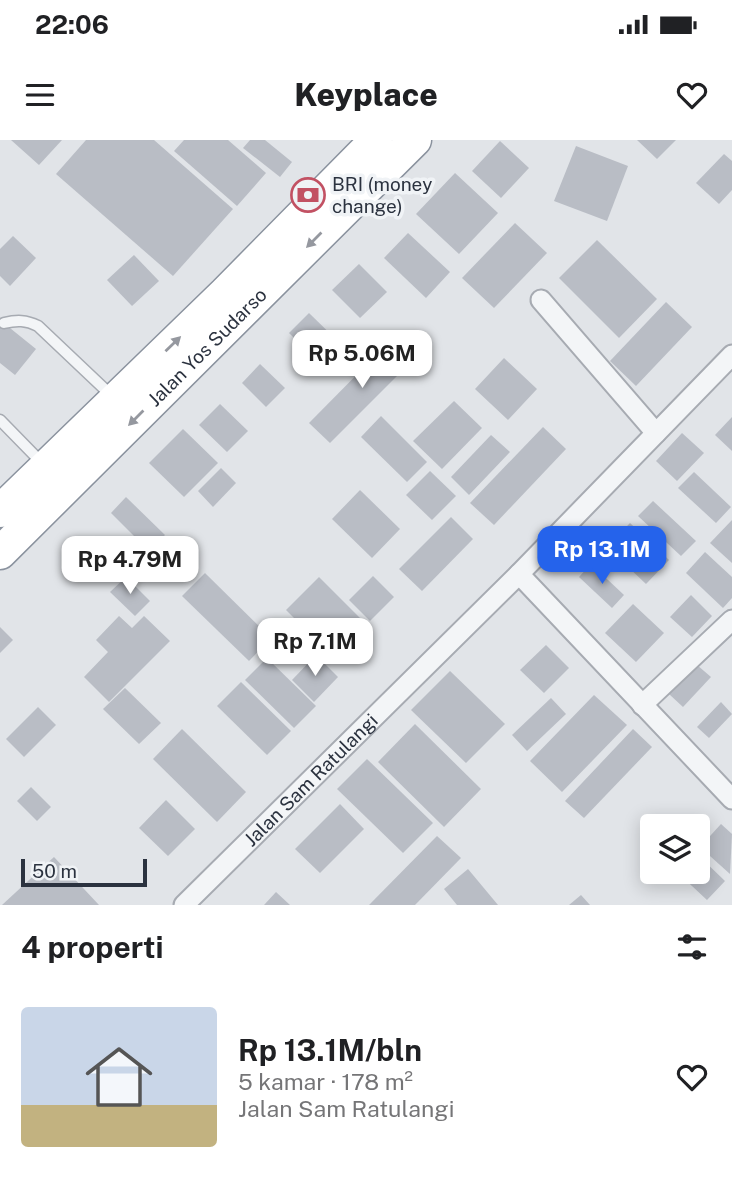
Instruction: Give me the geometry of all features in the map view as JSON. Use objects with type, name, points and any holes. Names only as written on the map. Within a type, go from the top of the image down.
[{"type":"highway","name":"Jalan Yos Sudarso","points":[[0,510],[225,293],[376,140]]},
{"type":"highway","name":"Jalan Yos Sudarso","points":[[0,553],[415,140]]},
{"type":"street","points":[[541,300],[656,433]]},
{"type":"street","name":"Jalan Sam Ratulangi","points":[[184,905],[519,574],[732,355]]},
{"type":"street","points":[[519,574],[732,799]]},
{"type":"street","points":[[642,705],[732,620]]},
{"type":"lane","points":[[4,323],[17,320],[38,326],[115,399]]},
{"type":"lane","points":[[0,420],[45,466]]},
{"type":"building","points":[[11,140],[62,140],[39,165]]},
{"type":"building","points":[[86,140],[154,140],[233,209],[173,276],[56,174]]},
{"type":"building","points":[[184,140],[228,140],[266,173],[237,206],[174,151]]},
{"type":"building","points":[[250,140],[265,140],[292,162],[280,177],[243,148]]},
{"type":"building","points":[[637,140],[676,140],[657,159]]},
{"type":"building","points":[[500,141],[529,168],[501,198],[472,171]]},
{"type":"building","points":[[576,146],[628,166],[607,221],[554,201]]},
{"type":"building","points":[[724,154],[732,161],[732,190],[719,204],[696,183]]},
{"type":"building","points":[[455,173],[498,213],[459,254],[416,214]]},
{"type":"building","points":[[515,223],[547,253],[494,308],[462,278]]},
{"type":"building","points":[[408,233],[450,272],[426,298],[384,258]]},
{"type":"building","points":[[13,236],[36,258],[10,286],[0,276],[0,249]]},
{"type":"building","points":[[597,240],[657,299],[619,338],[559,278]]},
{"type":"building","points":[[134,255],[159,281],[132,306],[107,280]]},
{"type":"building","points":[[359,264],[387,292],[360,318],[332,290]]},
{"type":"building","points":[[666,302],[692,327],[636,386],[610,361]]},
{"type":"building","points":[[309,313],[347,350],[327,370],[289,333]]},
{"type":"building","points":[[0,320],[36,349],[15,375],[0,363]]},
{"type":"building","points":[[394,337],[415,358],[330,443],[309,423]]},
{"type":"building","points":[[504,358],[537,389],[508,420],[475,389]]},
{"type":"building","points":[[260,364],[285,388],[266,407],[242,383]]},
{"type":"building","points":[[454,401],[482,428],[442,469],[413,441]]},
{"type":"building","points":[[220,404],[248,431],[227,452],[199,425]]},
{"type":"building","points":[[381,416],[427,462],[407,482],[361,437]]},
{"type":"building","points":[[732,417],[732,451],[715,435]]},
{"type":"building","points":[[543,427],[566,449],[494,525],[470,503]]},
{"type":"building","points":[[183,429],[218,463],[184,497],[149,463]]},
{"type":"building","points":[[682,433],[704,453],[677,481],[656,461]]},
{"type":"building","points":[[491,435],[510,452],[469,495],[451,477]]},
{"type":"building","points":[[221,468],[236,483],[213,507],[198,491]]},
{"type":"building","points":[[430,471],[456,496],[432,520],[406,495]]},
{"type":"building","points":[[694,472],[731,507],[716,523],[678,488]]},
{"type":"building","points":[[360,490],[400,529],[372,558],[332,519]]},
{"type":"building","points":[[126,497],[165,535],[149,551],[111,513]]},
{"type":"building","points":[[653,501],[696,541],[681,556],[638,516]]},
{"type":"building","points":[[451,517],[473,539],[422,591],[399,569]]},
{"type":"building","points":[[732,520],[732,563],[710,543]]},
{"type":"building","points":[[630,523],[669,560],[646,584],[607,547]]},
{"type":"building","points":[[84,539],[112,566],[98,581],[70,553]]},
{"type":"building","points":[[705,552],[732,577],[732,598],[723,608],[686,573]]},
{"type":"building","points":[[591,564],[624,595],[612,608],[579,577]]},
{"type":"building","points":[[205,573],[271,638],[249,661],[182,596]]},
{"type":"building","points":[[373,576],[394,597],[370,621],[349,600]]},
{"type":"building","points":[[126,577],[150,601],[135,616],[110,592]]},
{"type":"building","points":[[319,577],[372,630],[339,663],[286,610]]},
{"type":"building","points":[[691,595],[712,616],[692,637],[670,617]]},
{"type":"building","points":[[633,604],[664,633],[636,662],[605,633]]},
{"type":"building","points":[[119,616],[132,628],[144,616],[170,641],[109,702],[84,677],[108,652],[96,640]]},
{"type":"building","points":[[0,627],[13,640],[0,653]]},
{"type":"building","points":[[546,645],[569,668],[544,693],[520,670]]},
{"type":"building","points":[[316,655],[338,677],[314,702],[292,680]]},
{"type":"building","points":[[267,658],[316,706],[294,728],[245,680]]},
{"type":"building","points":[[697,665],[711,677],[683,707],[669,694]]},
{"type":"building","points":[[450,671],[505,724],[466,763],[411,710]]},
{"type":"building","points":[[241,682],[291,731],[267,755],[217,706]]},
{"type":"building","points":[[125,688],[161,723],[139,744],[103,709]]},
{"type":"building","points":[[594,695],[627,725],[562,792],[530,761]]},
{"type":"building","points":[[551,698],[566,714],[527,751],[512,735]]},
{"type":"building","points":[[721,702],[732,714],[709,738],[697,727]]},
{"type":"building","points":[[38,707],[56,725],[24,757],[6,739]]},
{"type":"building","points":[[415,724],[481,789],[444,827],[378,762]]},
{"type":"building","points":[[182,729],[246,792],[217,822],[153,759]]},
{"type":"building","points":[[633,729],[652,747],[584,818],[565,801]]},
{"type":"building","points":[[367,759],[433,823],[403,853],[337,789]]},
{"type":"building","points":[[31,787],[51,807],[37,821],[17,801]]},
{"type":"building","points":[[166,800],[195,829],[168,856],[139,828]]},
{"type":"building","points":[[340,804],[364,829],[320,873],[295,849]]},
{"type":"building","points":[[721,824],[732,834],[730,874],[710,856],[710,836]]},
{"type":"building","points":[[437,836],[461,858],[415,905],[369,905]]},
{"type":"building","points":[[54,857],[99,905],[2,905]]},
{"type":"building","points":[[710,867],[725,881],[707,900],[690,884],[710,884]]},
{"type":"building","points":[[468,869],[498,905],[457,905],[444,889]]},
{"type":"building","points":[[276,892],[290,905],[264,905]]},
{"type":"building","points":[[581,895],[590,905],[569,905]]},
{"type":"place","name":"BRI (money change)","points":[[308,195]]}]
